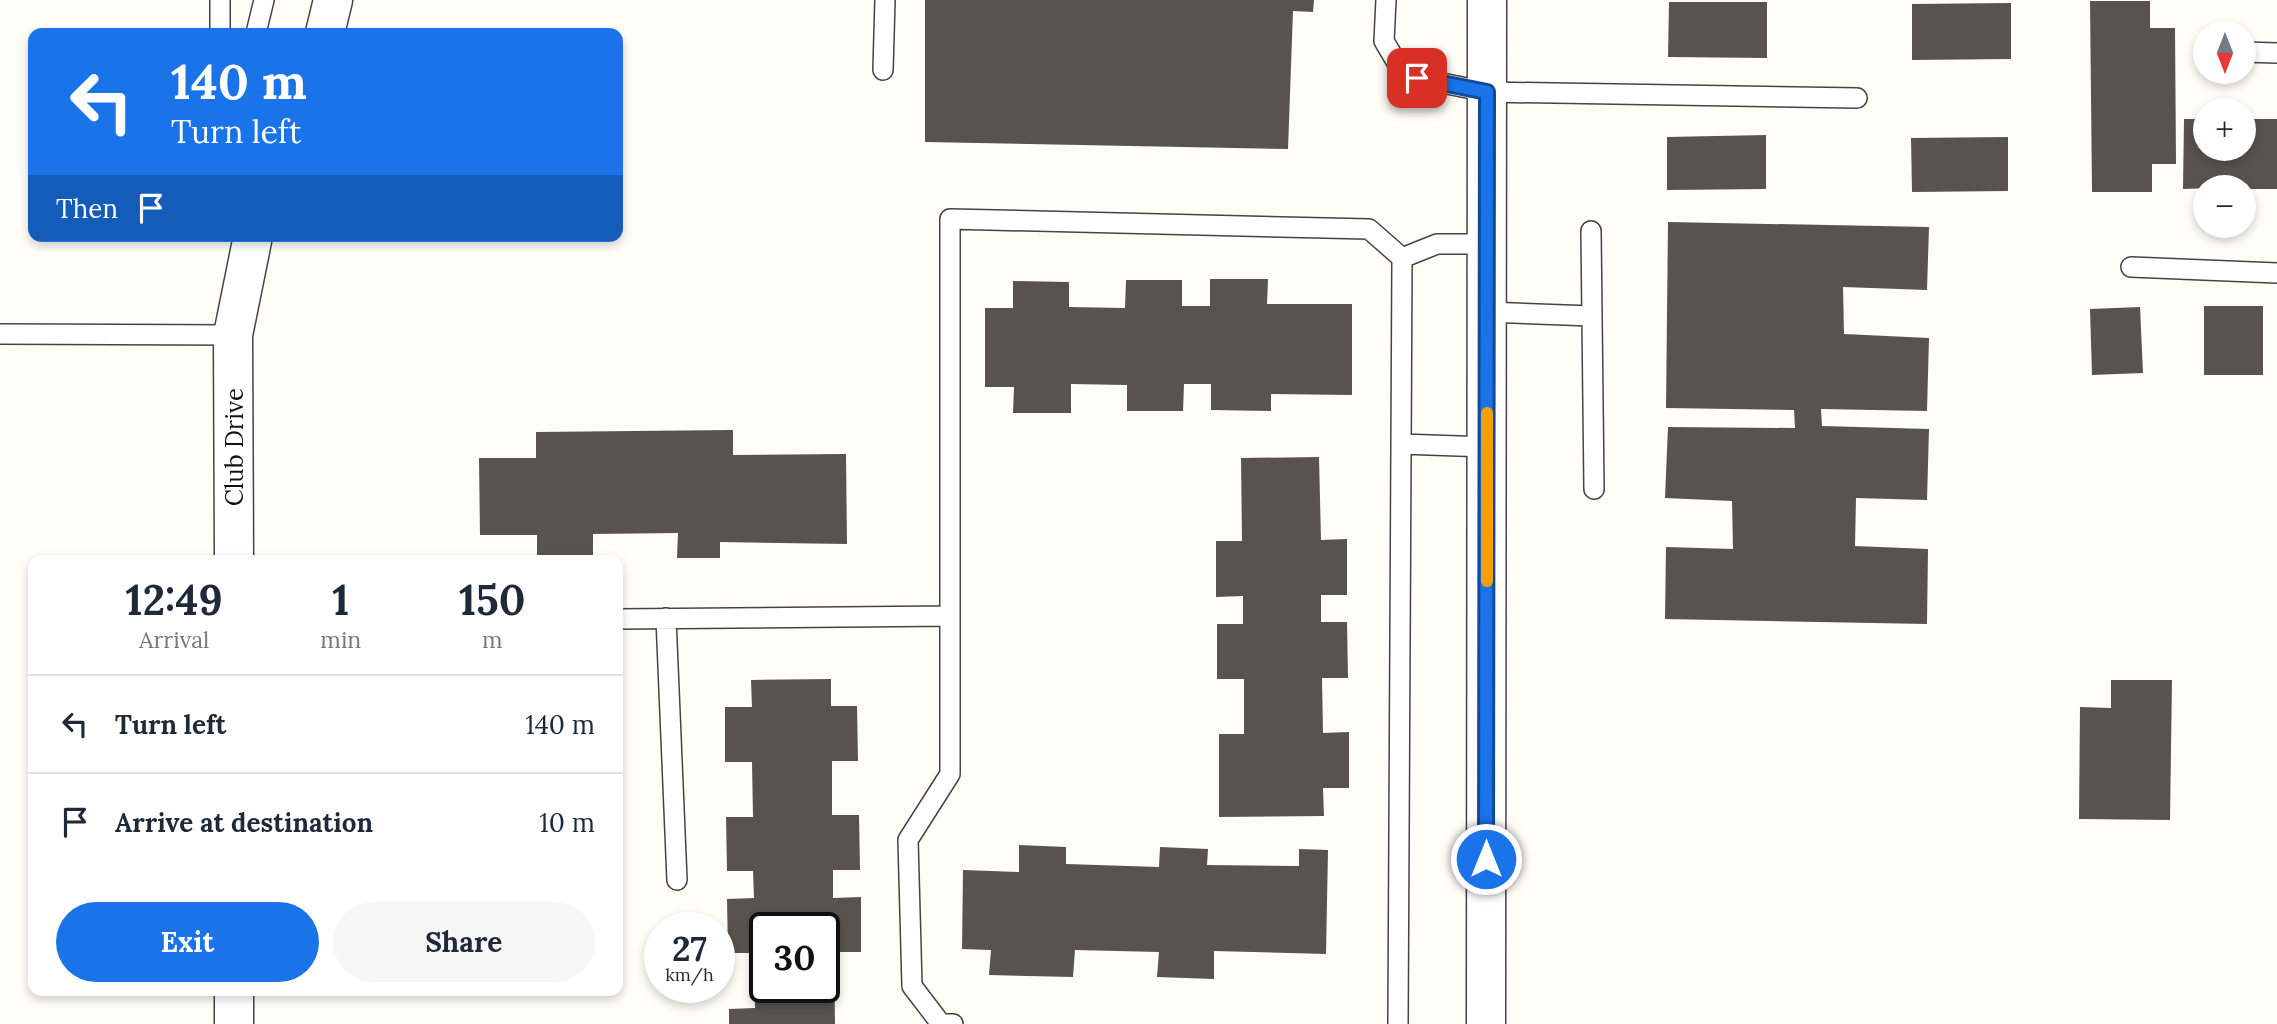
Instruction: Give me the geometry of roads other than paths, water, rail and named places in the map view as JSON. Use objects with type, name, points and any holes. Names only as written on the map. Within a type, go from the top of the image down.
[{"type":"street","points":[[327,28],[333,0]]},
{"type":"street","points":[[1486,1024],[1487,0]]},
{"type":"street","name":"Club Drive","points":[[234,555],[233,335],[252,242]]},
{"type":"street","points":[[234,996],[234,1024]]},
{"type":"lane","points":[[219,28],[220,0]]},
{"type":"lane","points":[[257,28],[264,0]]},
{"type":"lane","points":[[883,70],[885,0]]},
{"type":"lane","points":[[1386,0],[1384,41],[1397,63],[1417,78],[1487,92],[1857,98]]},
{"type":"lane","points":[[2256,52],[2277,53]]},
{"type":"lane","points":[[953,1024],[942,1024],[912,986],[908,840],[950,774],[950,219],[1369,229],[1402,258],[1398,1024]]},
{"type":"lane","points":[[1591,231],[1594,489]]},
{"type":"lane","points":[[1402,258],[1437,244],[1487,244]]},
{"type":"lane","points":[[2131,267],[2277,273]]},
{"type":"lane","points":[[1487,312],[1592,316]]},
{"type":"lane","points":[[0,334],[233,335]]},
{"type":"lane","points":[[1401,444],[1487,447]]},
{"type":"lane","points":[[623,618],[950,616]]},
{"type":"lane","points":[[666,618],[677,880]]}]
